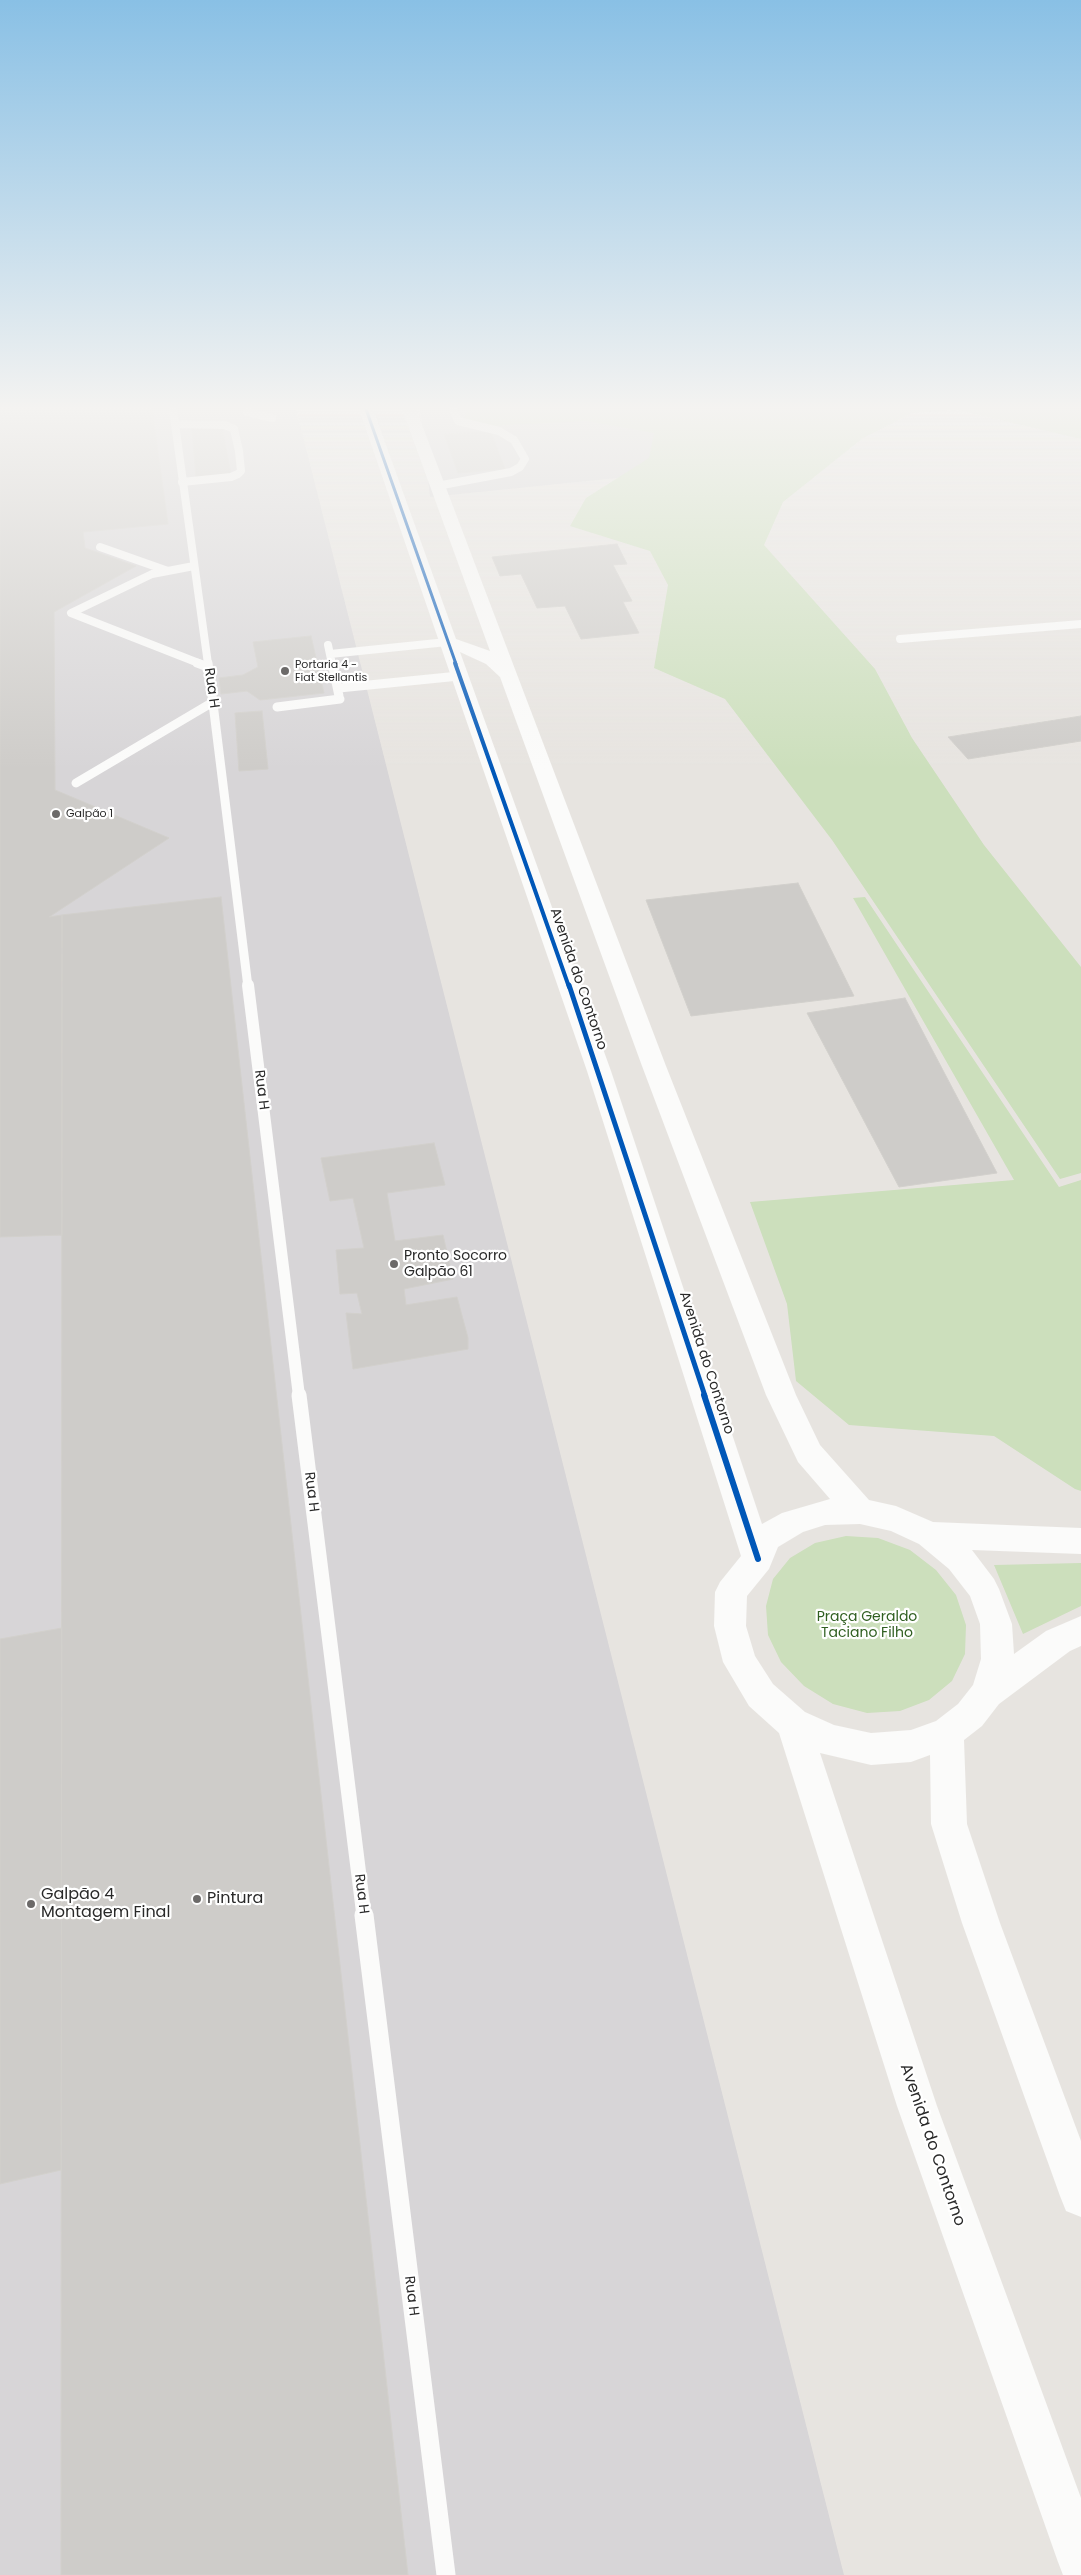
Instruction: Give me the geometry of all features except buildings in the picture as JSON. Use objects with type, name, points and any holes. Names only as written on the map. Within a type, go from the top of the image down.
[{"type":"street","name":"Avenida do Contorno","points":[[408,529],[599,1071],[758,1559]]},
{"type":"street","points":[[453,529],[654,1066],[781,1395],[809,1453],[860,1511]]},
{"type":"street","points":[[447,642],[476,651],[492,660],[508,675]]},
{"type":"street","points":[[987,1693],[998,1659],[996,1624],[983,1589],[960,1559],[930,1535],[896,1519],[860,1511],[825,1512],[793,1522],[766,1538],[758,1559],[731,1592],[730,1626],[740,1662],[761,1696],[793,1723],[831,1741],[871,1749],[911,1746],[947,1733],[970,1715],[987,1693],[1058,1641],[1081,1631]]},
{"type":"street","points":[[930,1535],[1081,1541]]},
{"type":"street","name":"Avenida do Contorno","points":[[793,1723],[917,2106],[1081,2562]]},
{"type":"street","points":[[947,1733],[949,1824],[981,1924],[1081,2196]]},
{"type":"lane","name":"Rua H","points":[[189,529],[213,702],[446,2575]]},
{"type":"lane","points":[[100,547],[168,571]]},
{"type":"lane","points":[[194,566],[152,574],[71,613],[208,667]]},
{"type":"lane","points":[[900,639],[1080,624]]},
{"type":"lane","points":[[339,695],[329,649],[447,642]]},
{"type":"lane","points":[[277,707],[459,676]]},
{"type":"lane","points":[[76,783],[213,702]]},
{"type":"shaded area","points":[[0,529],[326,529],[844,2575],[0,2575]]},
{"type":"green space","points":[[580,529],[771,529],[764,545],[875,669],[912,738],[984,845],[1081,967],[1081,1173],[1060,1179],[832,840],[725,699],[654,668],[668,585],[650,551]]},
{"type":"green space","points":[[865,897],[1059,1187],[1081,1180],[1081,1491],[1075,1489],[994,1436],[849,1425],[796,1381],[787,1304],[750,1202],[1014,1180],[853,898]]},
{"type":"green space","name":"Praça Geraldo Taciano Filho","points":[[846,1536],[878,1538],[910,1550],[936,1570],[956,1595],[966,1625],[965,1654],[952,1681],[929,1700],[900,1711],[867,1713],[833,1704],[804,1686],[781,1662],[768,1635],[766,1606],[773,1579],[790,1558],[815,1543]]},
{"type":"green space","points":[[1081,1563],[1081,1606],[1023,1634],[994,1565]]},
{"type":"cycle path","points":[[408,529],[599,1071],[758,1559]]},
{"type":"place","name":"Portaria 4 - Fiat Stellantis","points":[[285,671]]},
{"type":"place","name":"Galpão 1","points":[[56,814]]},
{"type":"place","name":"Pronto Socorro Galpão 61","points":[[394,1264]]},
{"type":"place","name":"Pintura","points":[[197,1899]]},
{"type":"place","name":"Galpão 4 Montagem Final","points":[[31,1904]]}]
